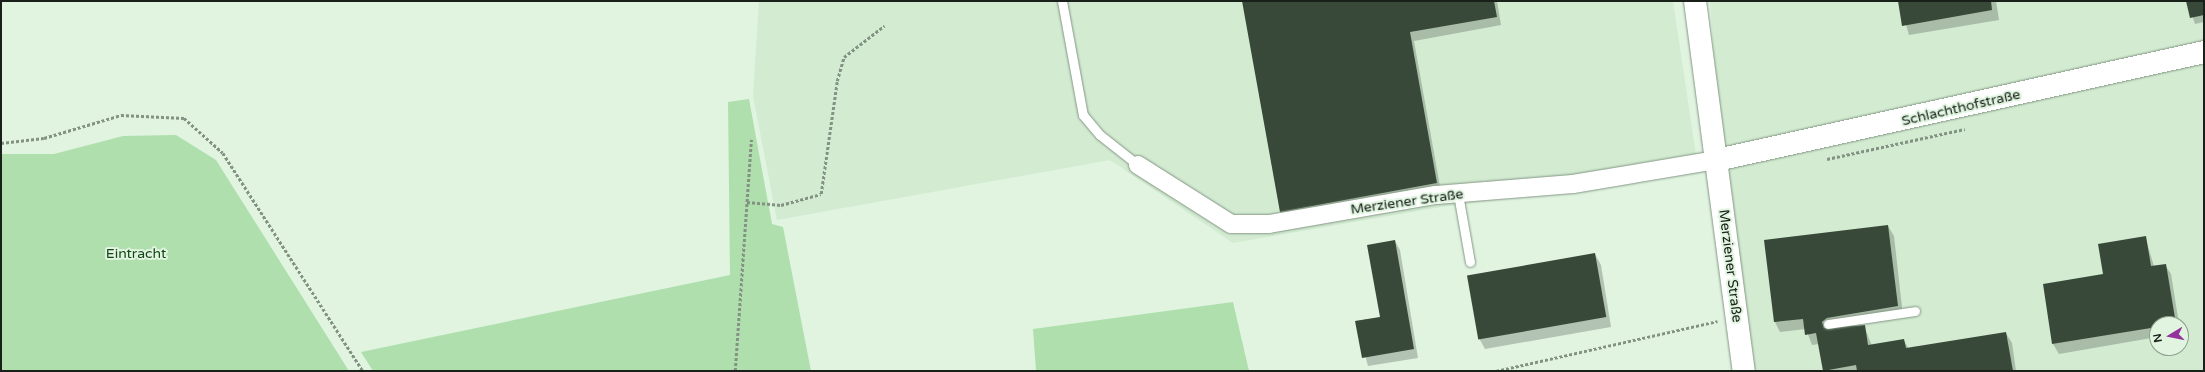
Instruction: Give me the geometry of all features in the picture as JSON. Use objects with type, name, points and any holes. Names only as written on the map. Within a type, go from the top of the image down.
[{"type":"main road","name":"Merziener Straße","points":[[1695,1],[1744,371]]},
{"type":"main road","name":"Schlachthofstraße","points":[[1717,160],[2204,52]]},
{"type":"street","name":"Merziener Straße","points":[[1138,165],[1231,224],[1269,224],[1458,194],[1573,184],[1717,160]]},
{"type":"lane","points":[[1062,1],[1083,115],[1100,135],[1138,165]]},
{"type":"lane","points":[[1458,194],[1470,262]]},
{"type":"lane","points":[[1828,324],[1915,311]]},
{"type":"path","points":[[748,202],[781,205],[821,194],[837,81],[844,57],[884,26]]},
{"type":"path","points":[[1,143],[44,138],[121,115],[184,118],[223,153],[363,371]]},
{"type":"path","points":[[735,371],[748,202],[751,140]]},
{"type":"path","points":[[1496,371],[1737,316]]},
{"type":"shaded area","points":[[759,1],[1673,1],[1697,162],[1668,177],[1441,207],[1233,243],[1110,160],[777,220],[753,96]]},
{"type":"shaded area","points":[[1710,1],[2204,1],[2204,371],[1751,371],[1723,182]]},
{"type":"green space","points":[[749,99],[772,224],[783,227],[811,371],[373,371],[361,352],[730,275],[728,102]]},
{"type":"green space","name":"Eintracht","points":[[176,135],[216,160],[349,371],[1,371],[1,154],[54,154],[123,136]]},
{"type":"green space","points":[[1233,302],[1249,371],[1036,371],[1033,329]]},
{"type":"building","points":[[1242,1],[1494,1],[1497,17],[1410,32],[1437,183],[1280,212]]},
{"type":"building","points":[[1898,1],[1991,1],[1992,10],[1902,26]]},
{"type":"building","points":[[2186,1],[2204,1],[2204,15],[2190,18]]},
{"type":"building","points":[[1888,225],[1898,306],[1827,318],[1822,322],[1824,328],[1865,325],[1868,345],[1904,339],[1906,348],[2006,332],[2013,371],[1857,371],[1856,365],[1823,371],[1816,333],[1805,335],[1803,319],[1774,322],[1764,240]]},
{"type":"building","points":[[2146,236],[2151,266],[2166,264],[2175,316],[2149,316],[2149,328],[2052,344],[2043,284],[2103,274],[2098,244]]},
{"type":"building","points":[[1395,240],[1414,349],[1362,358],[1355,321],[1380,317],[1367,245]]},
{"type":"building","points":[[1595,253],[1606,317],[1478,340],[1467,276]]}]
